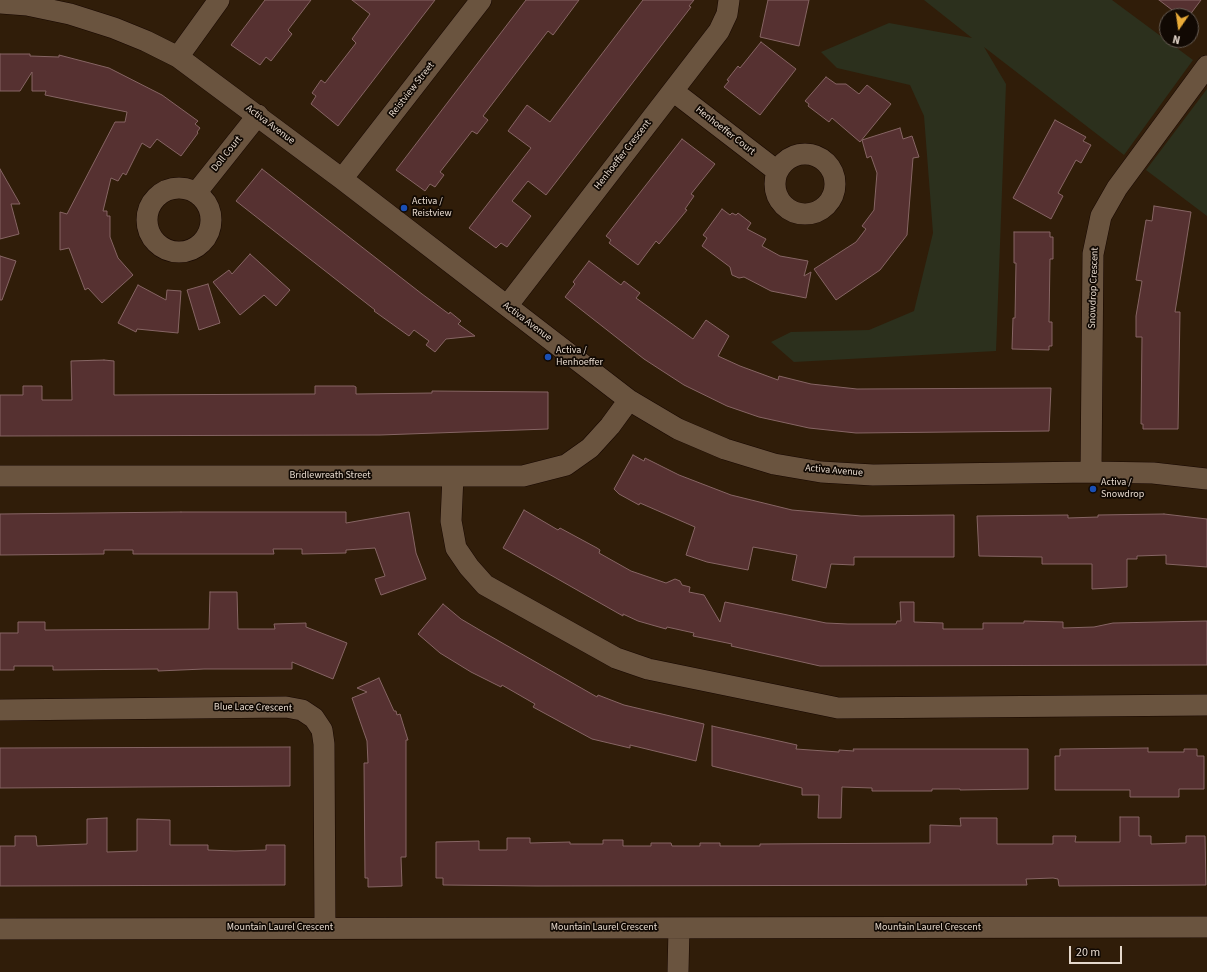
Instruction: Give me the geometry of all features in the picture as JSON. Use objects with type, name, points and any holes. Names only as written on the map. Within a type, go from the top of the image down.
[{"type":"street","points":[[178,57],[219,0]]},
{"type":"street","name":"Reistview Street","points":[[342,179],[481,0]]},
{"type":"street","name":"Henhoeffer Crescent","points":[[507,306],[719,31],[727,14],[729,0]]},
{"type":"street","name":"Activa Avenue","points":[[0,3],[27,5],[70,14],[120,30],[178,57],[258,115],[629,400],[678,429],[725,449],[774,464],[821,472],[881,474],[1091,472],[1153,473],[1207,479]]},
{"type":"street","name":"Snowdrop Crescent","points":[[1091,472],[1094,254],[1101,216],[1117,188],[1207,66]]},
{"type":"street","name":"Henhoeffer Court","points":[[673,91],[777,171]]},
{"type":"street","name":"Doll Court","points":[[196,193],[258,115]]},
{"type":"street","name":"Bridlewreath Street","points":[[0,476],[523,476],[566,465],[590,448],[610,426],[629,400]]},
{"type":"street","points":[[453,476],[451,521],[456,548],[469,567],[485,585],[616,658],[648,669],[838,708],[1207,705]]},
{"type":"street","name":"Blue Lace Crescent","points":[[0,710],[286,706],[302,710],[314,718],[322,730],[324,744],[325,928]]},
{"type":"street","name":"Mountain Laurel Crescent","points":[[0,929],[1207,927]]},
{"type":"street","points":[[678,972],[679,928]]},
{"type":"green space","points":[[924,0],[1112,0],[1159,35],[1159,48],[1177,48],[1193,60],[1124,155],[984,47],[1006,84],[996,351],[794,362],[771,342],[791,332],[869,330],[914,311],[933,233],[924,116],[910,85],[837,68],[821,52],[889,23],[972,38]]},
{"type":"green space","points":[[1207,89],[1207,216],[1146,170]]},
{"type":"building","points":[[265,0],[311,0],[288,30],[292,34],[271,61],[266,57],[260,65],[231,45]]},
{"type":"building","points":[[352,0],[435,0],[338,126],[311,104],[316,96],[312,93],[321,80],[325,83],[356,43],[352,39],[370,14]]},
{"type":"building","points":[[526,0],[579,0],[553,35],[548,31],[483,116],[488,120],[477,134],[472,131],[440,172],[444,175],[435,187],[430,184],[425,191],[396,170]]},
{"type":"building","points":[[643,0],[694,0],[689,6],[691,7],[546,195],[528,181],[512,201],[531,216],[507,247],[501,243],[496,248],[469,228],[531,148],[508,131],[527,105],[550,122]]},
{"type":"building","points":[[768,0],[809,0],[799,46],[760,37]]},
{"type":"building","points":[[1159,0],[1201,0],[1195,8],[1170,8]]},
{"type":"building","points":[[761,42],[796,69],[760,115],[724,87],[729,81],[727,80],[738,66],[740,68]]},
{"type":"building","points":[[0,54],[30,54],[30,56],[59,57],[59,55],[109,68],[162,95],[198,121],[195,124],[200,128],[197,132],[198,133],[181,156],[157,139],[150,148],[142,143],[126,175],[123,173],[118,181],[111,178],[103,211],[107,211],[107,216],[110,216],[110,237],[118,258],[133,275],[102,303],[88,288],[85,290],[69,248],[60,250],[60,212],[67,214],[115,122],[125,122],[127,112],[45,95],[46,91],[32,91],[32,72],[20,91],[0,91]]},
{"type":"building","points":[[826,77],[836,84],[846,84],[859,94],[867,85],[891,104],[860,142],[832,118],[829,122],[808,106],[809,104],[805,101]]},
{"type":"building","points":[[1055,120],[1086,137],[1083,141],[1091,145],[1081,163],[1076,160],[1058,193],[1063,196],[1051,219],[1013,198]]},
{"type":"building","points":[[900,128],[903,139],[912,136],[919,157],[913,158],[907,235],[880,270],[836,300],[814,269],[856,242],[866,229],[862,226],[874,210],[877,173],[871,156],[867,158],[862,140]]},
{"type":"building","points":[[682,139],[715,164],[691,194],[694,196],[685,209],[687,210],[659,244],[656,241],[638,265],[609,243],[611,240],[606,236]]},
{"type":"building","points":[[0,169],[20,204],[11,204],[19,234],[0,239]]},
{"type":"building","points":[[262,169],[422,294],[449,314],[450,312],[461,321],[458,324],[475,336],[446,339],[435,352],[426,345],[429,341],[414,330],[409,336],[374,311],[375,310],[236,201]]},
{"type":"building","points":[[1154,206],[1191,212],[1175,312],[1180,312],[1178,429],[1143,429],[1143,424],[1141,424],[1142,337],[1136,337],[1136,316],[1142,281],[1136,280],[1146,220],[1152,221]]},
{"type":"building","points":[[722,209],[730,215],[732,213],[736,215],[738,213],[751,223],[747,229],[766,239],[762,246],[780,256],[808,261],[804,276],[811,272],[806,298],[771,291],[744,277],[739,278],[732,275],[730,267],[702,246],[707,238],[703,235]]},
{"type":"building","points":[[1014,232],[1050,232],[1050,237],[1053,237],[1053,259],[1050,259],[1049,322],[1052,322],[1052,346],[1049,346],[1049,350],[1012,349],[1013,318],[1015,318],[1016,263],[1014,263]]},
{"type":"building","points":[[250,254],[290,290],[276,306],[264,295],[240,315],[213,282],[229,270],[232,274]]},
{"type":"building","points":[[0,256],[16,261],[2,300],[0,300]]},
{"type":"building","points":[[589,261],[621,285],[624,281],[640,293],[636,298],[693,339],[706,320],[729,336],[718,356],[740,366],[778,380],[779,376],[811,384],[857,389],[1051,388],[1049,431],[856,433],[809,428],[759,417],[727,406],[684,385],[644,359],[565,297],[575,284],[573,282]]},
{"type":"building","points":[[208,284],[220,323],[199,330],[187,290]]},
{"type":"building","points":[[138,285],[166,300],[167,290],[181,291],[178,333],[137,329],[136,332],[118,323]]},
{"type":"building","points":[[71,361],[114,361],[114,395],[315,394],[315,386],[354,386],[356,387],[356,394],[432,393],[432,391],[548,392],[548,429],[380,435],[0,436],[0,395],[23,395],[23,386],[42,386],[42,400],[72,400]]},
{"type":"building","points":[[633,455],[644,461],[645,458],[679,475],[731,495],[792,510],[861,516],[954,515],[954,557],[854,557],[854,565],[831,564],[826,588],[792,580],[797,555],[753,547],[748,570],[707,562],[686,555],[695,527],[640,503],[639,505],[619,494],[614,489]]},
{"type":"building","points":[[524,510],[558,530],[560,528],[597,548],[600,550],[599,553],[631,571],[666,583],[675,579],[680,581],[682,585],[690,587],[689,592],[704,595],[720,622],[725,602],[826,623],[896,624],[897,621],[901,621],[900,602],[914,602],[914,622],[943,623],[943,629],[983,629],[983,623],[1024,623],[1024,621],[1063,622],[1063,628],[1094,627],[1113,623],[1207,621],[1207,665],[820,666],[731,646],[732,644],[693,636],[694,633],[667,627],[666,629],[638,621],[623,614],[623,616],[503,548]]},
{"type":"building","points":[[346,512],[346,523],[409,512],[416,553],[426,579],[381,595],[375,579],[385,576],[375,548],[346,550],[346,553],[302,554],[302,549],[273,549],[274,554],[133,554],[133,550],[104,550],[104,554],[0,555],[0,514]]},
{"type":"building","points":[[1164,514],[1207,519],[1207,567],[1166,564],[1166,555],[1137,556],[1137,559],[1127,559],[1127,587],[1092,589],[1092,564],[1042,564],[1042,557],[979,556],[977,516],[1068,515],[1068,518],[1098,517],[1098,515]]},
{"type":"building","points":[[210,592],[237,592],[238,629],[275,629],[274,624],[306,623],[306,627],[347,643],[333,679],[292,662],[292,669],[204,669],[158,671],[158,669],[53,670],[53,666],[14,666],[14,670],[0,670],[0,633],[18,633],[18,622],[45,622],[45,630],[209,629]]},
{"type":"building","points":[[443,604],[461,619],[597,697],[598,695],[624,705],[704,724],[696,761],[630,745],[630,748],[592,739],[533,707],[535,704],[502,685],[501,687],[471,672],[440,653],[418,634]]},
{"type":"building","points":[[379,678],[394,711],[396,711],[397,715],[400,714],[408,740],[406,740],[406,857],[401,857],[402,886],[368,887],[368,878],[365,878],[364,763],[368,763],[367,741],[352,698],[367,692],[357,688]]},
{"type":"building","points":[[712,726],[797,745],[796,749],[839,752],[839,750],[854,751],[853,749],[1028,749],[1028,789],[932,789],[932,791],[872,791],[872,788],[842,787],[841,818],[818,818],[819,795],[802,795],[802,788],[712,766]]},
{"type":"building","points":[[290,747],[290,786],[0,788],[0,748]]},
{"type":"building","points":[[1148,748],[1148,752],[1184,752],[1184,749],[1197,749],[1197,756],[1204,756],[1204,789],[1179,789],[1179,797],[1130,797],[1130,790],[1055,790],[1055,756],[1060,756],[1060,749]]},
{"type":"building","points":[[1120,817],[1139,817],[1139,836],[1151,836],[1151,844],[1186,843],[1186,836],[1205,836],[1206,885],[1059,886],[1058,879],[1053,878],[1026,879],[1027,885],[537,886],[443,885],[443,878],[436,878],[436,842],[479,841],[479,850],[507,850],[507,838],[530,838],[530,843],[570,842],[570,844],[603,844],[603,840],[623,840],[623,846],[651,846],[651,843],[671,843],[672,846],[700,846],[700,843],[720,843],[720,846],[760,846],[760,844],[930,843],[930,825],[961,826],[960,818],[997,818],[997,844],[1053,844],[1053,836],[1076,836],[1075,842],[1120,842]]},
{"type":"building","points":[[107,818],[107,852],[137,851],[137,819],[170,820],[170,845],[208,845],[208,850],[235,851],[266,850],[266,845],[285,845],[285,885],[0,886],[0,846],[15,846],[15,836],[36,836],[37,846],[87,844],[87,819]]},
{"type":"place","name":"Activa / Reistview","points":[[404,208]]},
{"type":"place","name":"Activa / Henhoeffer","points":[[548,357]]},
{"type":"place","name":"Activa / Snowdrop","points":[[1093,489]]}]
